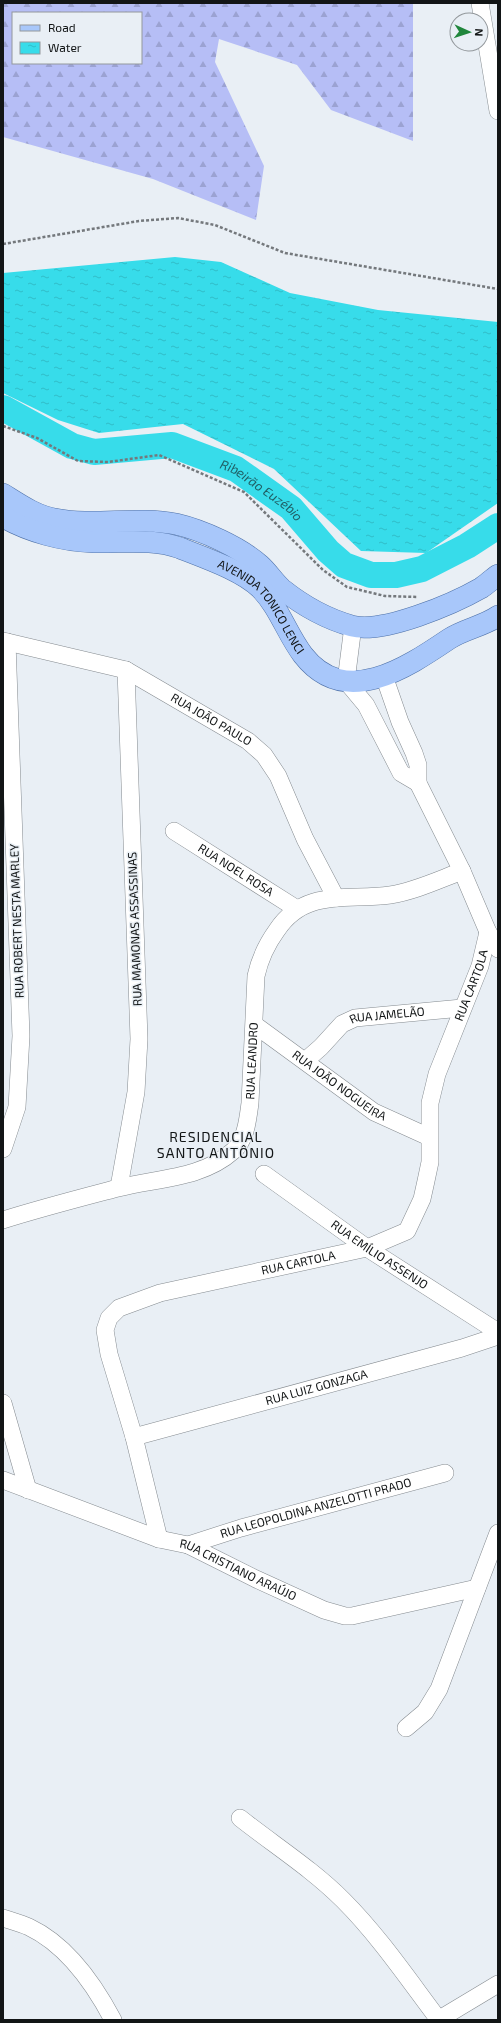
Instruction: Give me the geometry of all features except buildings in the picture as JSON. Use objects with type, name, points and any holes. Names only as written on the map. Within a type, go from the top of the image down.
[{"type":"main road","name":"AVENIDA TONICO LENCI","points":[[3,494],[24,508],[54,519],[94,522],[136,521],[176,524],[210,536],[237,547],[260,565],[282,588],[311,609],[353,626],[378,626],[396,623],[443,606],[494,580]]},
{"type":"main road","name":"AVENIDA TONICO LENCI","points":[[3,517],[53,537],[91,542],[148,541],[178,548],[242,574],[260,588],[274,606],[302,654],[315,667],[331,678],[346,681],[366,681],[384,676],[411,664],[450,638],[497,614]]},
{"type":"street","points":[[480,3],[491,27],[498,111]]},
{"type":"street","points":[[353,626],[346,681],[366,705],[401,773],[418,783]]},
{"type":"street","name":"RUA JOÃO PAULO","points":[[5,642],[126,670],[248,741],[264,755],[278,776],[305,838],[336,898]]},
{"type":"street","name":"RUA ROBERT NESTA MARLEY","points":[[3,1149],[17,1107],[21,1036],[5,642]]},
{"type":"street","name":"RUA MAMONAS ASSASSINAS","points":[[119,1187],[136,1092],[138,1039],[126,670]]},
{"type":"street","points":[[384,676],[400,722],[416,759],[418,783],[462,871],[488,932],[498,949]]},
{"type":"street","points":[[382,734],[400,722]]},
{"type":"street","name":"RUA NOEL ROSA","points":[[174,831],[297,909]]},
{"type":"street","name":"RUA LEANDRO","points":[[3,1220],[119,1187],[195,1172],[219,1162],[235,1150],[247,1123],[250,1103],[255,1025],[256,976],[260,959],[282,922],[297,909],[306,904],[336,898],[390,895],[405,892],[462,871]]},
{"type":"street","name":"RUA CARTOLA","points":[[159,1539],[134,1437],[106,1343],[105,1330],[109,1318],[119,1308],[160,1293],[367,1248],[407,1231],[422,1199],[430,1162],[430,1103],[437,1074],[480,966],[488,932]]},
{"type":"street","name":"RUA JAMELÃO","points":[[305,1061],[346,1021],[355,1018],[462,1008]]},
{"type":"street","name":"RUA JOÃO NOGUEIRA","points":[[255,1025],[374,1112],[429,1137]]},
{"type":"street","name":"RUA EMÍLIO ASSENJO","points":[[264,1174],[367,1248],[498,1332]]},
{"type":"street","name":"RUA LUIZ GONZAGA","points":[[134,1437],[462,1348],[498,1336]]},
{"type":"street","points":[[3,1403],[28,1490]]},
{"type":"street","name":"RUA LEOPOLDINA ANZELOTTI PRADO","points":[[188,1545],[242,1528],[445,1473]]},
{"type":"street","name":"RUA CRISTIANO ARAÚJO","points":[[3,1480],[159,1539],[188,1545],[256,1579],[324,1610],[345,1616],[377,1611],[476,1588]]},
{"type":"street","points":[[406,1728],[425,1712],[439,1689],[498,1533]]},
{"type":"street","points":[[240,1818],[314,1875],[342,1899],[384,1948],[438,2020],[498,1984]]},
{"type":"street","points":[[3,1918],[30,1927],[62,1948],[99,1994],[113,2020]]},
{"type":"path","points":[[3,244],[139,221],[178,218],[215,225],[285,253],[498,289]]},
{"type":"path","points":[[3,426],[36,438],[78,461],[108,462],[159,455],[244,492],[323,570],[347,587],[385,596],[420,597]]},
{"type":"green space","points":[[3,3],[413,3],[413,141],[331,110],[297,65],[219,39],[215,62],[264,166],[256,220],[153,179],[3,137]]},
{"type":"water","points":[[175,257],[221,262],[290,293],[378,310],[498,322],[498,503],[426,553],[361,551],[274,469],[183,424],[99,433],[58,420],[3,393],[3,273]]},
{"type":"waterway","name":"Ribeirão Euzébio","points":[[3,408],[72,446],[94,452],[172,445],[236,469],[291,508],[328,551],[344,565],[371,575],[396,575],[422,569],[467,546],[498,526]]},
{"type":"district","name":"RESIDENCIAL SANTO ANTÔNIO","points":[[216,1146]]}]
